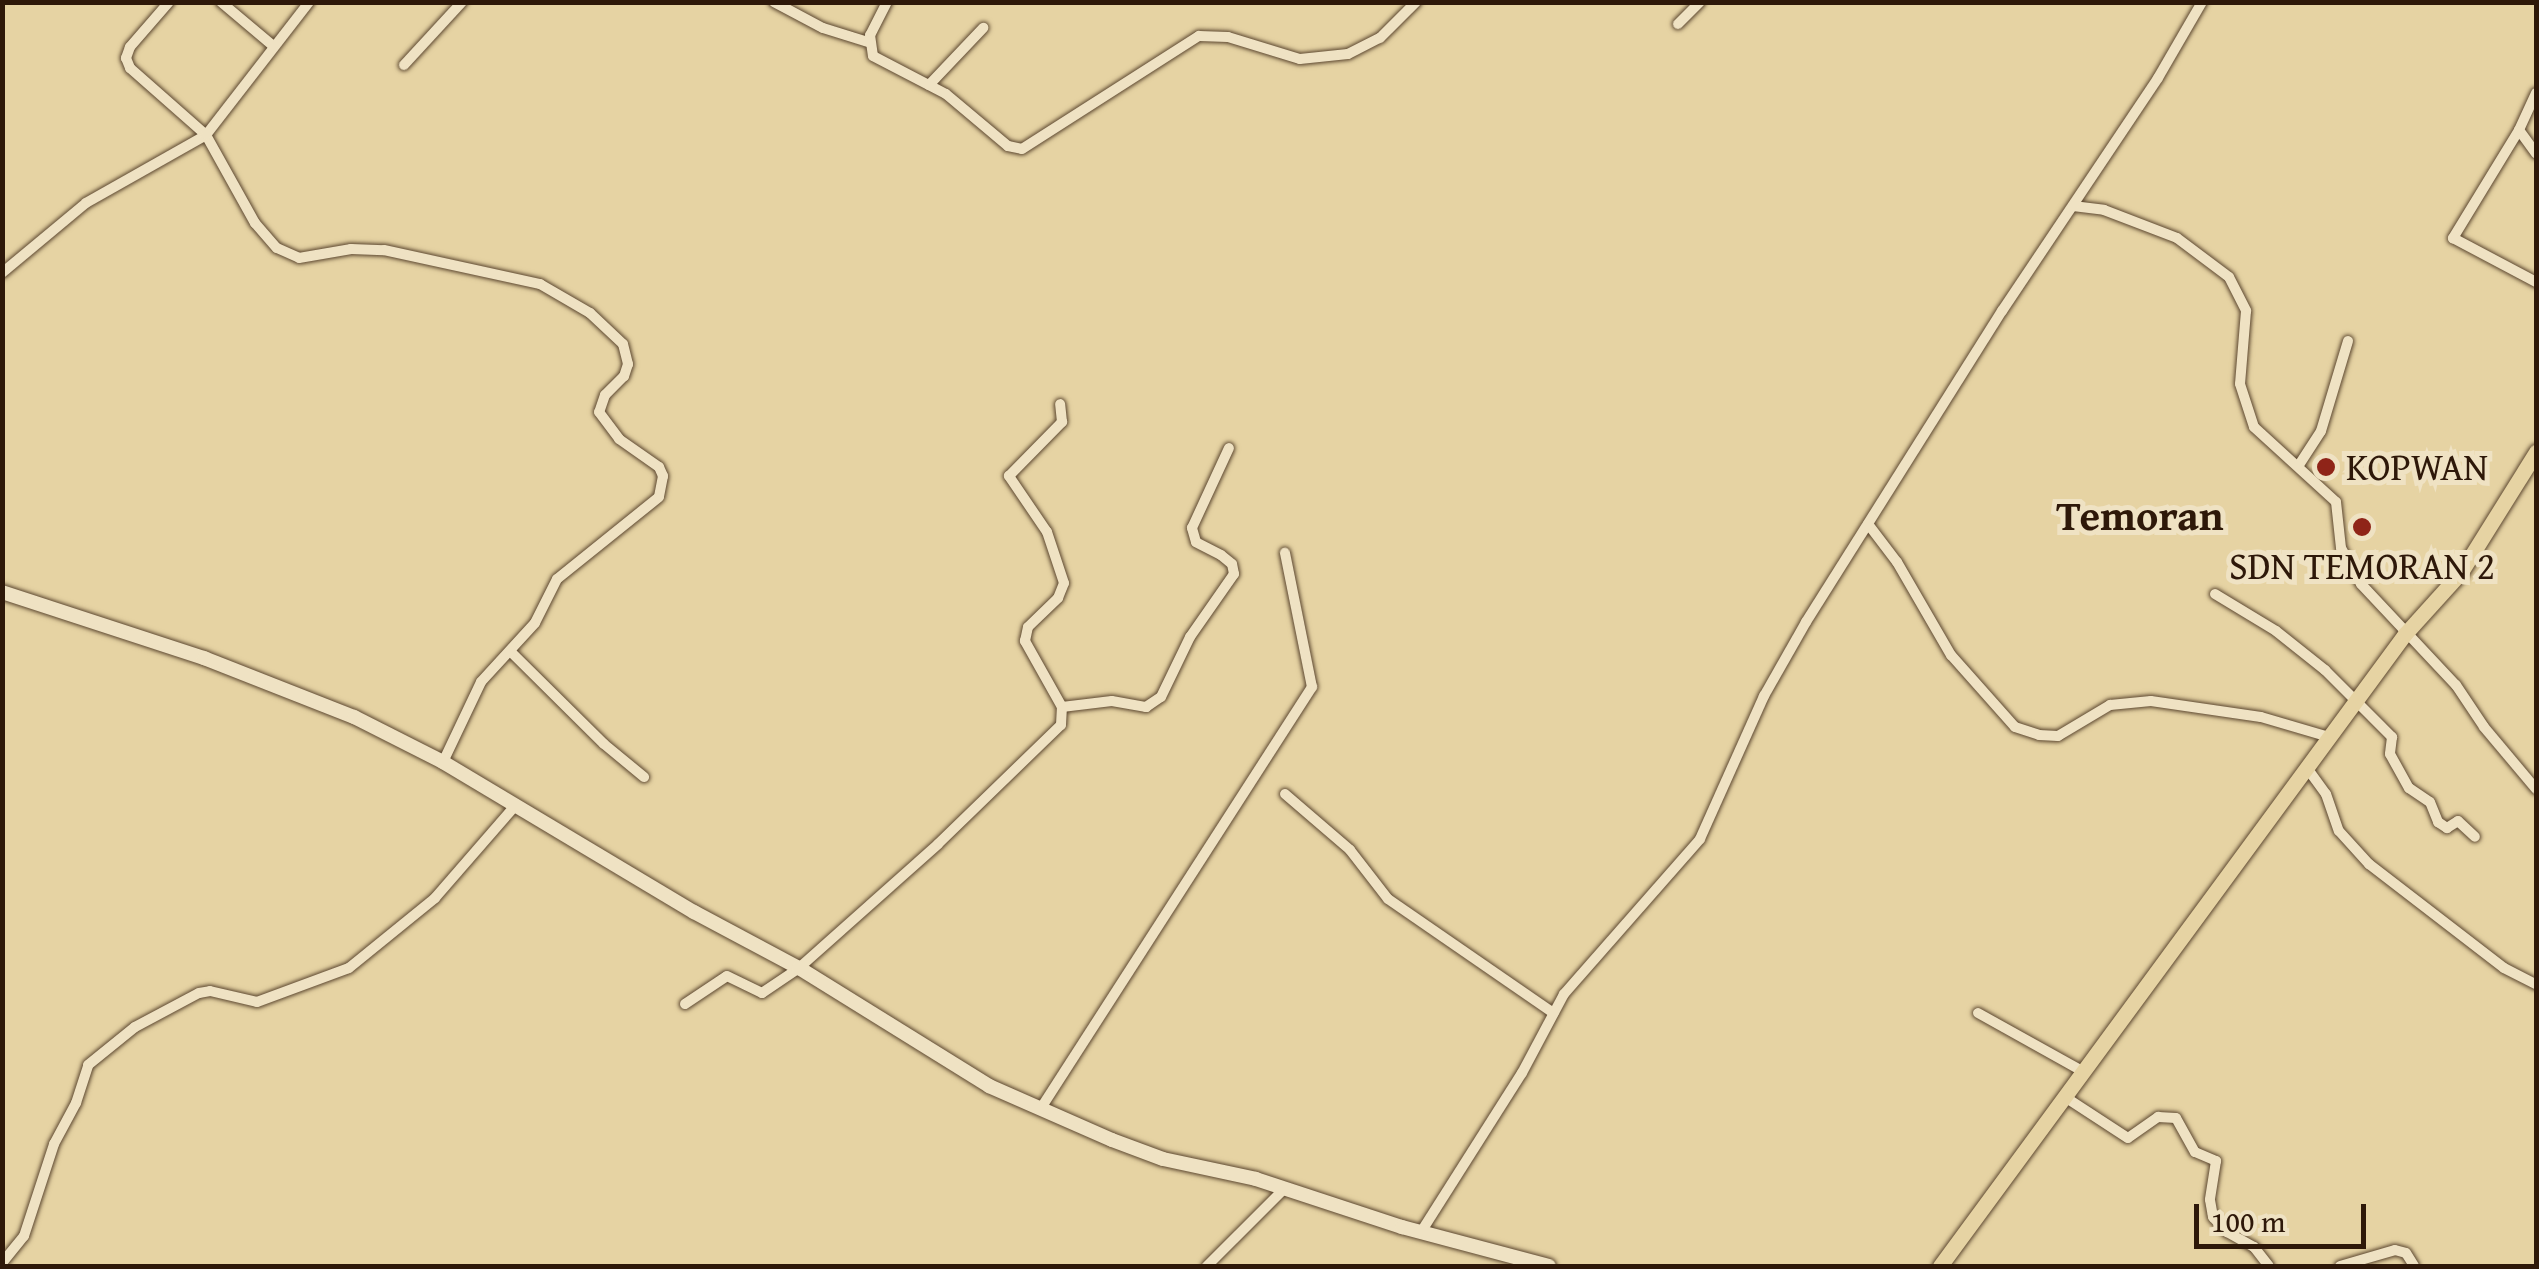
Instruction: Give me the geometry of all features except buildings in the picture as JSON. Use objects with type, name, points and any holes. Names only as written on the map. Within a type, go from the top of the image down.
[{"type":"main road","points":[[1940,1266],[2405,634],[2461,572],[2536,452]]},
{"type":"street","points":[[169,2],[130,47],[126,58],[140,78],[206,134],[255,224],[290,256],[384,250],[540,284],[590,313],[623,344],[628,364],[624,376],[604,395],[599,412],[619,439],[659,466],[663,476],[659,496],[557,580],[535,623],[481,682],[442,762]]},
{"type":"street","points":[[221,2],[272,45]]},
{"type":"street","points":[[2,273],[86,203],[206,134],[309,2]]},
{"type":"street","points":[[404,65],[462,2]]},
{"type":"street","points":[[774,2],[823,28],[868,42]]},
{"type":"street","points":[[887,2],[868,42],[870,51],[881,62],[929,85],[1008,146],[1022,149],[1199,36],[1228,37],[1300,59],[1348,54],[1380,38],[1416,2]]},
{"type":"street","points":[[1678,24],[1700,2]]},
{"type":"street","points":[[1422,1232],[1522,1073],[1553,1012],[1592,957],[1690,855],[1764,696],[1868,524],[2202,2]]},
{"type":"street","points":[[929,85],[983,28]]},
{"type":"street","points":[[2535,99],[2453,238],[2536,282]]},
{"type":"street","points":[[2519,130],[2536,154]]},
{"type":"street","points":[[2074,206],[2115,213],[2176,238],[2229,277],[2246,311],[2240,372],[2249,417],[2258,434],[2299,465],[2336,502],[2339,540],[2350,568],[2405,634],[2456,685],[2536,789]]},
{"type":"street","points":[[2299,465],[2321,431],[2348,341]]},
{"type":"street","points":[[686,1004],[727,976],[762,993],[799,968],[1052,738],[1062,724],[1062,706],[1025,641],[1028,627],[1058,598],[1064,583],[1048,532],[1009,476],[1062,422],[1060,404]]},
{"type":"street","points":[[1062,706],[1112,701],[1146,707],[1161,697],[1190,637],[1234,574],[1232,564],[1196,542],[1192,528],[1229,448]]},
{"type":"street","points":[[1868,524],[1898,562],[1951,655],[2016,727],[2039,736],[2058,736],[2110,705],[2151,700],[2261,717],[2329,737]]},
{"type":"street","points":[[1041,1108],[1312,687],[1285,554]]},
{"type":"street","points":[[2,592],[302,695],[442,762],[799,968],[989,1086],[1163,1160],[1285,1188],[1422,1232],[1549,1266]]},
{"type":"street","points":[[2215,594],[2276,631],[2357,700],[2392,738],[2390,754],[2409,788],[2430,802],[2438,822],[2446,828],[2458,820],[2475,837]]},
{"type":"street","points":[[510,651],[604,744],[644,777]]},
{"type":"street","points":[[2306,768],[2326,794],[2339,830],[2369,864],[2504,968],[2536,984]]},
{"type":"street","points":[[1284,794],[1350,850],[1388,899],[1553,1012]]},
{"type":"street","points":[[2,1263],[24,1236],[54,1144],[76,1103],[81,1076],[88,1065],[135,1027],[200,993],[210,991],[257,1002],[349,968],[435,898],[515,806]]},
{"type":"street","points":[[1978,1013],[2084,1072]]},
{"type":"street","points":[[2066,1098],[2128,1138],[2158,1117],[2176,1118],[2196,1152],[2216,1161],[2210,1200],[2213,1217],[2227,1232],[2254,1247],[2269,1266]]},
{"type":"street","points":[[1207,1266],[1285,1188]]},
{"type":"street","points":[[2340,1266],[2395,1250],[2406,1253],[2414,1266]]},
{"type":"place","name":"KOPWAN","points":[[2326,467]]},
{"type":"place","name":"SDN TEMORAN 2","points":[[2362,527]]},
{"type":"district","name":"Temoran","points":[[2140,515]]}]
